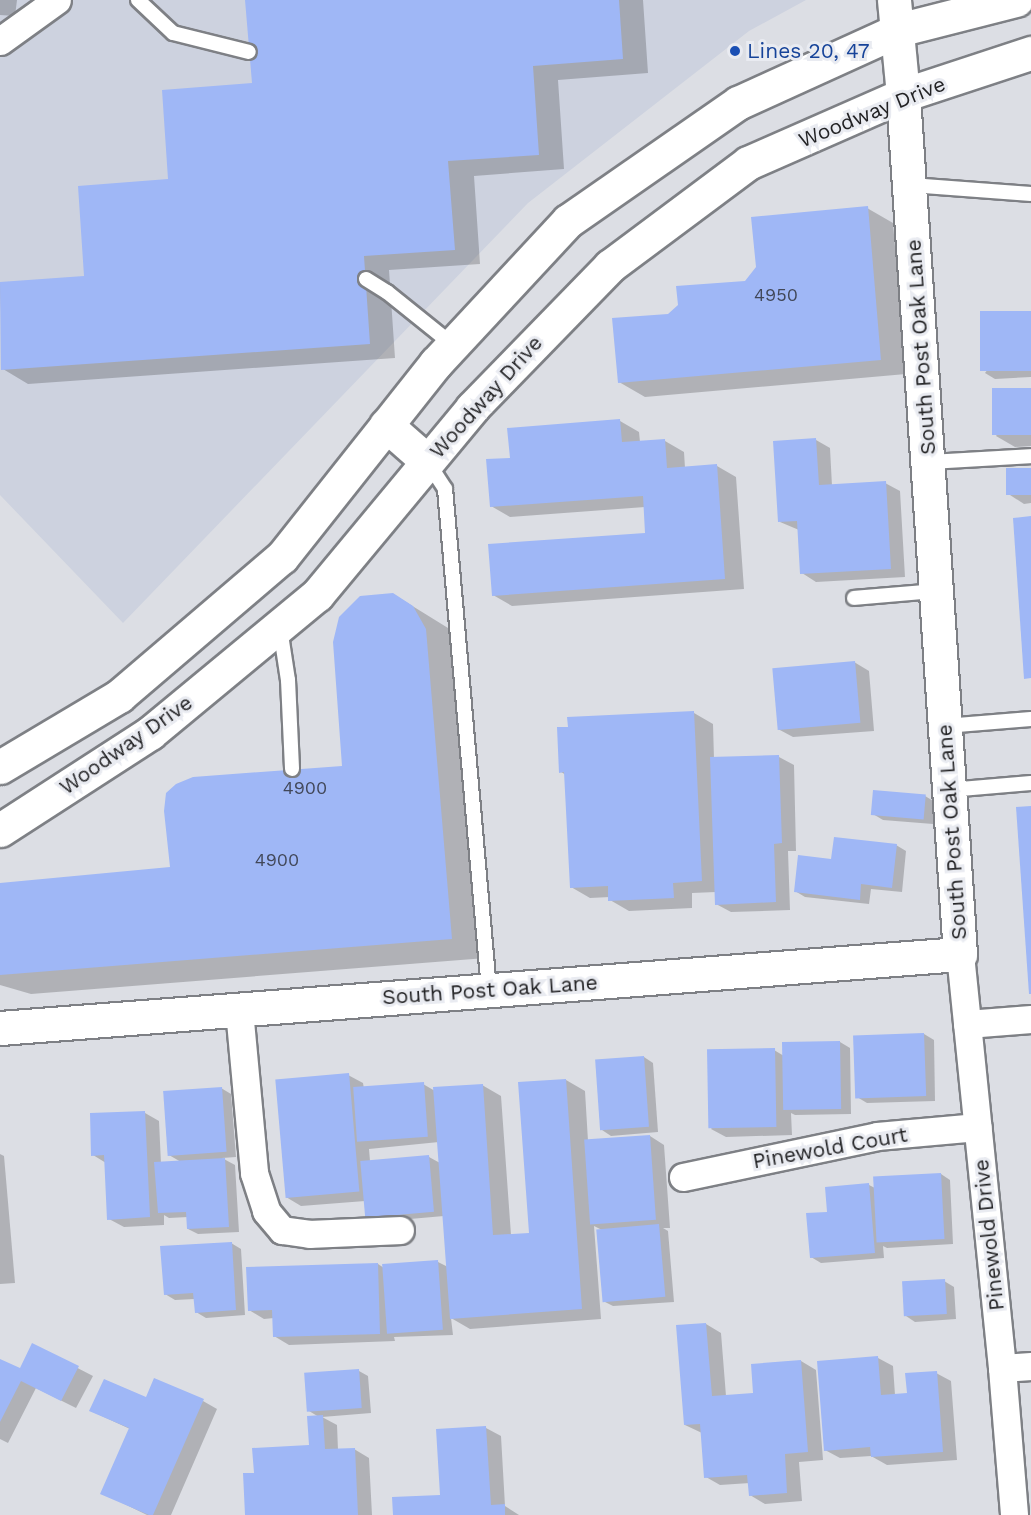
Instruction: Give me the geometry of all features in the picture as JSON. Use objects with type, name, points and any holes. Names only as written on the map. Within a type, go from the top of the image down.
[{"type":"main road","points":[[0,767],[119,696],[282,556],[453,345],[568,220],[738,102],[896,15],[1016,0]]},
{"type":"main road","name":"South Post Oak Lane","points":[[0,1028],[960,954],[911,185],[896,15]]},
{"type":"main road","name":"Woodway Drive","points":[[0,830],[150,733],[317,595],[472,408],[610,267],[748,163],[903,95],[1031,53]]},
{"type":"main road","points":[[386,425],[428,461]]},
{"type":"main road","points":[[119,696],[150,733]]},
{"type":"street","points":[[0,41],[57,0]]},
{"type":"street","name":"Pinewold Drive","points":[[960,954],[1002,1368],[1014,1515]]},
{"type":"street","points":[[239,1010],[254,1173],[266,1211],[282,1230],[310,1234],[400,1230]]},
{"type":"street","points":[[967,1024],[1031,1019]]},
{"type":"street","name":"Pinewold Court","points":[[683,1177],[877,1136],[978,1127]]},
{"type":"street","points":[[1002,1368],[1031,1366]]},
{"type":"lane","points":[[138,0],[174,33],[249,52]]},
{"type":"lane","points":[[911,185],[1031,194]]},
{"type":"lane","points":[[366,279],[387,292],[453,345]]},
{"type":"lane","points":[[928,462],[1031,456]]},
{"type":"lane","points":[[428,461],[445,489],[489,990]]},
{"type":"lane","points":[[854,598],[936,591]]},
{"type":"lane","points":[[280,626],[288,680],[292,770]]},
{"type":"lane","points":[[945,726],[1031,719]]},
{"type":"lane","points":[[949,790],[1031,783]]},
{"type":"shaded area","points":[[0,0],[806,0],[749,31],[528,203],[123,623],[0,495]]},
{"type":"building","points":[[245,0],[619,0],[623,59],[533,66],[539,155],[448,161],[455,250],[364,256],[370,344],[1,370],[0,282],[84,276],[78,186],[168,179],[162,90],[252,83]]},
{"type":"building","points":[[868,206],[881,360],[618,383],[612,318],[668,314],[678,305],[676,286],[745,281],[756,267],[751,217]]},
{"type":"building","points":[[980,311],[1031,311],[1031,371],[980,371]]},
{"type":"building","points":[[992,388],[1031,388],[1031,435],[992,435]]},
{"type":"building","points":[[620,419],[622,442],[665,439],[667,468],[717,464],[725,579],[492,596],[488,544],[645,533],[643,496],[490,507],[486,459],[510,458],[507,428]]},
{"type":"building","points":[[816,438],[819,485],[886,481],[891,569],[800,574],[797,521],[778,522],[773,441]]},
{"type":"building","points":[[1006,468],[1031,468],[1031,495],[1006,495]]},
{"type":"building","points":[[1031,516],[1031,678],[1024,679],[1013,518]]},
{"type":"building","points":[[393,593],[413,606],[426,629],[452,939],[0,975],[0,883],[170,867],[164,811],[166,793],[176,784],[193,777],[342,766],[333,642],[339,617],[360,596]]},
{"type":"building","points":[[855,661],[860,723],[778,730],[772,668]]},
{"type":"building","points":[[694,711],[702,881],[673,883],[674,898],[608,901],[608,886],[570,888],[564,772],[559,773],[557,727],[568,727],[567,717]]},
{"type":"building","points":[[779,755],[782,843],[774,844],[776,902],[715,905],[710,757]]},
{"type":"building","points":[[873,790],[926,795],[924,820],[871,815]]},
{"type":"building","points":[[1031,806],[1031,994],[1029,994],[1016,807]]},
{"type":"building","points":[[834,837],[897,844],[892,888],[861,884],[860,900],[794,892],[798,855],[831,859]]},
{"type":"building","points":[[924,1033],[926,1096],[855,1098],[853,1035]]},
{"type":"building","points":[[840,1041],[841,1109],[783,1110],[782,1042]]},
{"type":"building","points":[[775,1048],[776,1127],[708,1128],[707,1049]]},
{"type":"building","points":[[644,1056],[649,1127],[600,1130],[595,1059]]},
{"type":"building","points":[[349,1073],[359,1192],[286,1198],[275,1079]]},
{"type":"building","points":[[566,1079],[582,1309],[450,1319],[433,1087],[483,1084],[493,1235],[529,1233],[518,1082]]},
{"type":"building","points":[[424,1082],[428,1137],[357,1142],[353,1087]]},
{"type":"building","points":[[222,1087],[227,1152],[168,1156],[163,1091]]},
{"type":"building","points":[[145,1111],[150,1217],[107,1220],[104,1155],[91,1156],[90,1113]]},
{"type":"building","points":[[650,1135],[656,1220],[590,1224],[584,1140]]},
{"type":"building","points":[[429,1155],[434,1212],[365,1218],[360,1161]]},
{"type":"building","points":[[225,1158],[229,1227],[187,1229],[186,1212],[158,1213],[154,1162]]},
{"type":"building","points":[[941,1173],[944,1239],[877,1242],[873,1177]]},
{"type":"building","points":[[869,1183],[875,1253],[810,1258],[806,1213],[827,1212],[825,1187]]},
{"type":"building","points":[[659,1224],[665,1297],[603,1302],[596,1229]]},
{"type":"building","points":[[232,1242],[236,1310],[195,1313],[193,1293],[164,1295],[160,1246]]},
{"type":"building","points":[[438,1260],[443,1330],[387,1334],[382,1264]]},
{"type":"building","points":[[378,1263],[380,1334],[273,1337],[272,1310],[248,1311],[246,1267]]},
{"type":"building","points":[[945,1279],[947,1314],[904,1316],[902,1281]]},
{"type":"building","points":[[706,1323],[712,1396],[753,1393],[751,1364],[801,1360],[808,1452],[785,1454],[787,1493],[749,1496],[747,1475],[704,1478],[700,1424],[684,1425],[676,1325]]},
{"type":"building","points":[[32,1343],[79,1366],[61,1401],[21,1381],[0,1422],[0,1359],[20,1368]]},
{"type":"building","points":[[878,1356],[881,1395],[907,1393],[905,1373],[937,1371],[943,1452],[871,1457],[870,1447],[824,1451],[817,1361]]},
{"type":"building","points":[[359,1369],[362,1408],[307,1412],[304,1373]]},
{"type":"building","points":[[154,1378],[204,1399],[153,1515],[149,1515],[100,1494],[129,1428],[89,1411],[104,1379],[146,1397]]},
{"type":"building","points":[[323,1415],[325,1449],[355,1448],[358,1515],[245,1515],[243,1473],[254,1473],[252,1448],[309,1445],[307,1416]]},
{"type":"building","points":[[486,1426],[491,1505],[505,1504],[505,1515],[393,1515],[392,1497],[440,1495],[436,1429]]},
{"type":"place","name":"Lines 20, 47","points":[[735,51]]}]
